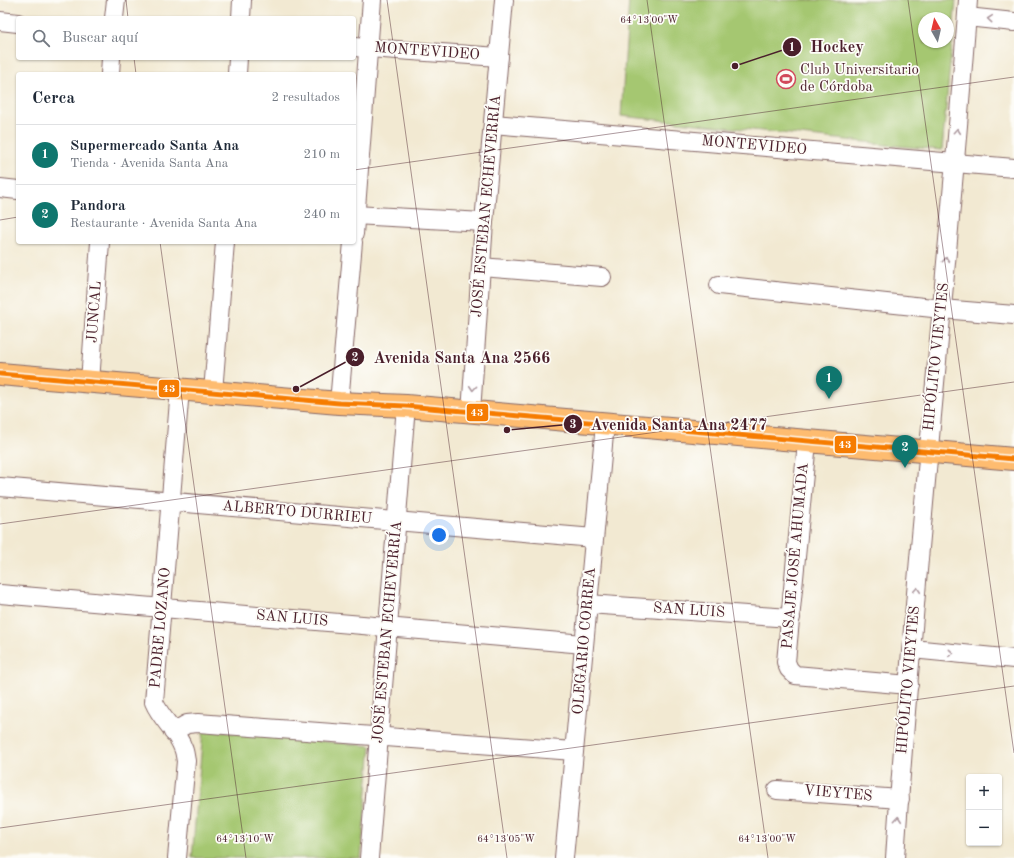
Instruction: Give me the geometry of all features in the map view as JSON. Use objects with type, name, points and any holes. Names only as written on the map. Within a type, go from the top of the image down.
[{"type":"main road","points":[[0,374],[339,403],[406,406],[1014,459]]},
{"type":"street","points":[[114,16],[116,0]]},
{"type":"street","points":[[240,16],[242,0]]},
{"type":"street","points":[[356,187],[361,48],[372,0]]},
{"type":"street","name":"JOSÉ ESTEBAN ECHEVERRÍA","points":[[471,412],[484,222],[504,0]]},
{"type":"street","points":[[968,9],[1014,22]]},
{"type":"street","name":"HIPÓLITO VIEYTES","points":[[895,858],[928,452],[968,9]]},
{"type":"street","points":[[0,22],[16,23]]},
{"type":"street","name":"MONTEVIDEO","points":[[361,48],[499,58]]},
{"type":"street","points":[[110,72],[111,60]]},
{"type":"street","points":[[237,72],[238,60]]},
{"type":"street","name":"MONTEVIDEO","points":[[493,124],[1014,168]]},
{"type":"street","points":[[0,188],[16,190]]},
{"type":"street","points":[[356,215],[484,222]]},
{"type":"street","name":"JUNCAL","points":[[90,382],[100,244]]},
{"type":"street","points":[[213,392],[225,244]]},
{"type":"street","points":[[339,403],[353,244]]},
{"type":"street","points":[[481,267],[602,278]]},
{"type":"street","points":[[719,285],[942,309],[1014,315]]},
{"type":"street","name":"PADRE LOZANO","points":[[177,858],[186,761],[183,748],[158,712],[154,702],[180,389]]},
{"type":"street","name":"JOSÉ ESTEBAN ECHEVERRÍA","points":[[369,858],[406,406]]},
{"type":"street","name":"OLEGARIO CORREA","points":[[564,858],[605,424]]},
{"type":"street","name":"PASAJE JOSÉ AHUMADA","points":[[806,442],[786,662],[789,669],[795,675],[909,685]]},
{"type":"street","name":"ALBERTO DURRIEU","points":[[0,487],[594,538]]},
{"type":"street","name":"SAN LUIS","points":[[0,594],[584,644]]},
{"type":"street","name":"SAN LUIS","points":[[588,604],[790,618]]},
{"type":"street","points":[[912,649],[1014,659]]},
{"type":"street","points":[[173,732],[187,724],[198,723],[574,751]]},
{"type":"street","name":"VIEYTES","points":[[777,790],[900,799]]},
{"type":"green space","name":"Club Universitario de Córdoba","points":[[629,0],[956,0],[954,21],[954,12],[918,12],[918,48],[952,48],[942,150],[621,116]]},
{"type":"green space","points":[[203,730],[371,746],[361,858],[192,858]]},
{"type":"transit line","name":"43","points":[[0,374],[339,403],[406,406],[1014,459]]},
{"type":"place","name":"Hockey","points":[[735,66]]},
{"type":"place","name":"Club Universitario de Córdoba","points":[[786,79]]},
{"type":"place","name":"Avenida Santa Ana 2566","points":[[296,389]]},
{"type":"place","name":"Supermercado Santa Ana","points":[[829,399]]},
{"type":"place","name":"Avenida Santa Ana 2477","points":[[507,430]]},
{"type":"place","name":"Pandora","points":[[905,468]]}]
